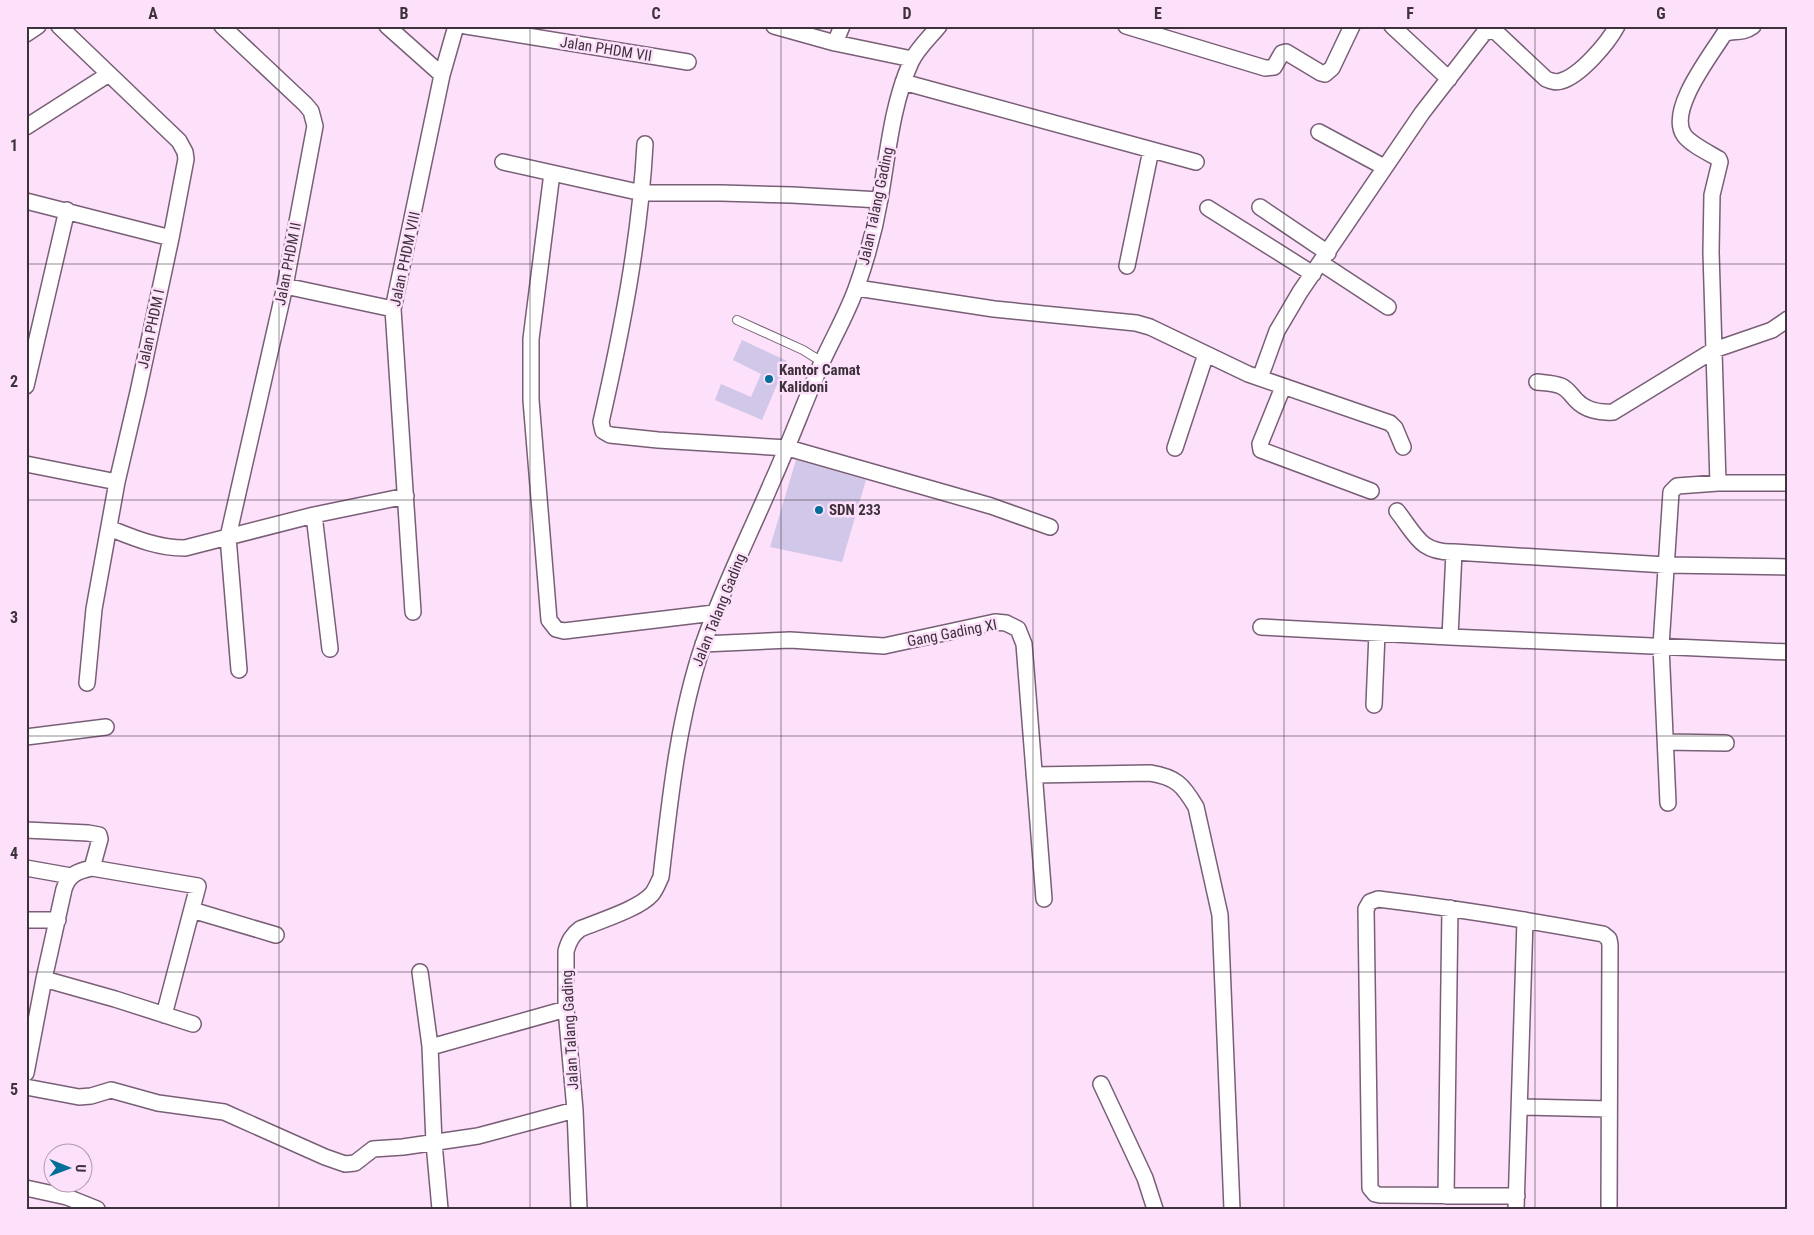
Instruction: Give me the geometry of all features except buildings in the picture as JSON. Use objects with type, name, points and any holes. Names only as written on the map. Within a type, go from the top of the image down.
[{"type":"street","points":[[26,34],[38,26]]},
{"type":"street","name":"Jalan PHDM I","points":[[59,26],[179,141],[185,152],[185,166],[171,238],[116,482],[94,608],[87,683]]},
{"type":"street","name":"Jalan PHDM II","points":[[222,26],[305,104],[315,126],[285,286],[228,537],[239,670]]},
{"type":"street","points":[[387,26],[442,75]]},
{"type":"street","name":"Jalan PHDM VIII","points":[[413,612],[393,309],[442,75],[456,26]]},
{"type":"street","name":"Jalan PHDM VII","points":[[466,26],[688,62]]},
{"type":"street","points":[[774,26],[835,43],[912,59]]},
{"type":"street","points":[[835,43],[842,26]]},
{"type":"street","name":"Jalan Talang Gading","points":[[577,1208],[575,1110],[566,1009],[566,951],[573,934],[580,928],[635,906],[647,899],[657,886],[661,876],[670,801],[682,727],[694,673],[703,644],[714,613],[788,448],[822,362],[857,288],[872,236],[880,200],[886,155],[903,82],[912,59],[939,26]]},
{"type":"street","points":[[1126,26],[1265,68],[1274,67],[1282,54],[1286,52],[1321,73],[1326,74],[1332,68],[1352,26]]},
{"type":"street","points":[[1392,26],[1449,79]]},
{"type":"street","points":[[1718,483],[1711,252],[1712,195],[1720,162],[1719,159],[1686,138],[1680,119],[1687,95],[1694,80],[1724,34],[1730,32],[1740,33],[1753,26]]},
{"type":"street","points":[[1260,378],[1276,331],[1384,167],[1422,113],[1484,33],[1488,30],[1495,31],[1546,80],[1557,82],[1563,81],[1576,73],[1597,52],[1614,28]]},
{"type":"street","points":[[26,127],[109,74]]},
{"type":"street","points":[[903,82],[1196,162]]},
{"type":"street","points":[[1319,132],[1384,167]]},
{"type":"street","points":[[645,144],[642,193],[627,296],[601,422],[602,429],[610,435],[658,440],[788,448],[991,506],[1050,527]]},
{"type":"street","points":[[1126,266],[1151,150]]},
{"type":"street","points":[[503,162],[642,193],[792,195],[880,200]]},
{"type":"street","points":[[552,173],[531,347],[531,400],[549,620],[556,629],[564,631],[714,613]]},
{"type":"street","points":[[26,201],[171,238]]},
{"type":"street","points":[[1260,207],[1321,263]]},
{"type":"street","points":[[1208,208],[1321,263],[1388,308]]},
{"type":"street","points":[[26,386],[67,210]]},
{"type":"street","points":[[285,286],[393,309]]},
{"type":"street","points":[[857,288],[994,309],[1136,322],[1260,378],[1390,423],[1395,428],[1403,447]]},
{"type":"street","points":[[1538,382],[1562,386],[1569,391],[1576,401],[1590,409],[1603,413],[1613,412],[1714,350],[1772,330],[1788,319]]},
{"type":"street","points":[[1175,448],[1206,354]]},
{"type":"street","points":[[1283,387],[1260,444],[1261,450],[1371,491]]},
{"type":"street","points":[[26,464],[116,482]]},
{"type":"street","points":[[1668,803],[1661,646],[1671,492],[1677,486],[1718,483],[1788,483]]},
{"type":"street","points":[[109,528],[152,544],[185,548],[314,515],[406,496]]},
{"type":"street","points":[[1397,511],[1413,530],[1417,540],[1426,547],[1442,552],[1666,565],[1788,567]]},
{"type":"street","points":[[314,515],[330,649]]},
{"type":"street","points":[[1450,637],[1454,552]]},
{"type":"street","name":"Gang Gading XI","points":[[703,644],[790,640],[884,646],[995,622],[1012,625],[1018,629],[1024,644],[1044,899]]},
{"type":"street","points":[[1261,627],[1788,652]]},
{"type":"street","points":[[1374,705],[1377,632]]},
{"type":"street","points":[[26,737],[106,727]]},
{"type":"street","points":[[1666,742],[1726,743]]},
{"type":"street","points":[[1034,775],[1150,773],[1166,776],[1178,782],[1196,807],[1220,915],[1232,1209]]},
{"type":"street","points":[[26,830],[99,835],[100,840],[92,868]]},
{"type":"street","points":[[26,868],[71,876]]},
{"type":"street","points":[[26,1073],[64,889],[71,876],[79,871],[92,868],[198,886],[164,1015]]},
{"type":"street","points":[[1525,920],[1516,1202],[1446,1196],[1380,1196],[1375,1194],[1370,1188],[1366,909],[1370,902],[1378,898],[1525,920],[1603,934],[1609,939],[1609,1209]]},
{"type":"street","points":[[1446,1196],[1450,908]]},
{"type":"street","points":[[192,910],[276,935]]},
{"type":"street","points":[[26,920],[58,920]]},
{"type":"street","points":[[420,972],[430,1046],[434,1143],[440,1209]]},
{"type":"street","points":[[44,979],[193,1024]]},
{"type":"street","points":[[430,1046],[566,1009]]},
{"type":"street","points":[[1102,1084],[1145,1178],[1155,1209]]},
{"type":"street","points":[[26,1087],[79,1098],[111,1090],[158,1103],[224,1112],[325,1157],[346,1164],[356,1163],[373,1149],[434,1143],[478,1136],[575,1110]]},
{"type":"street","points":[[1520,1107],[1609,1109]]},
{"type":"street","points":[[26,1188],[67,1197],[97,1209]]},
{"type":"lane","points":[[736,320],[803,350],[822,362]]},
{"type":"place","name":"Kantor Camat Kalidoni","points":[[769,379]]},
{"type":"place","name":"SDN 233","points":[[819,510]]}]
